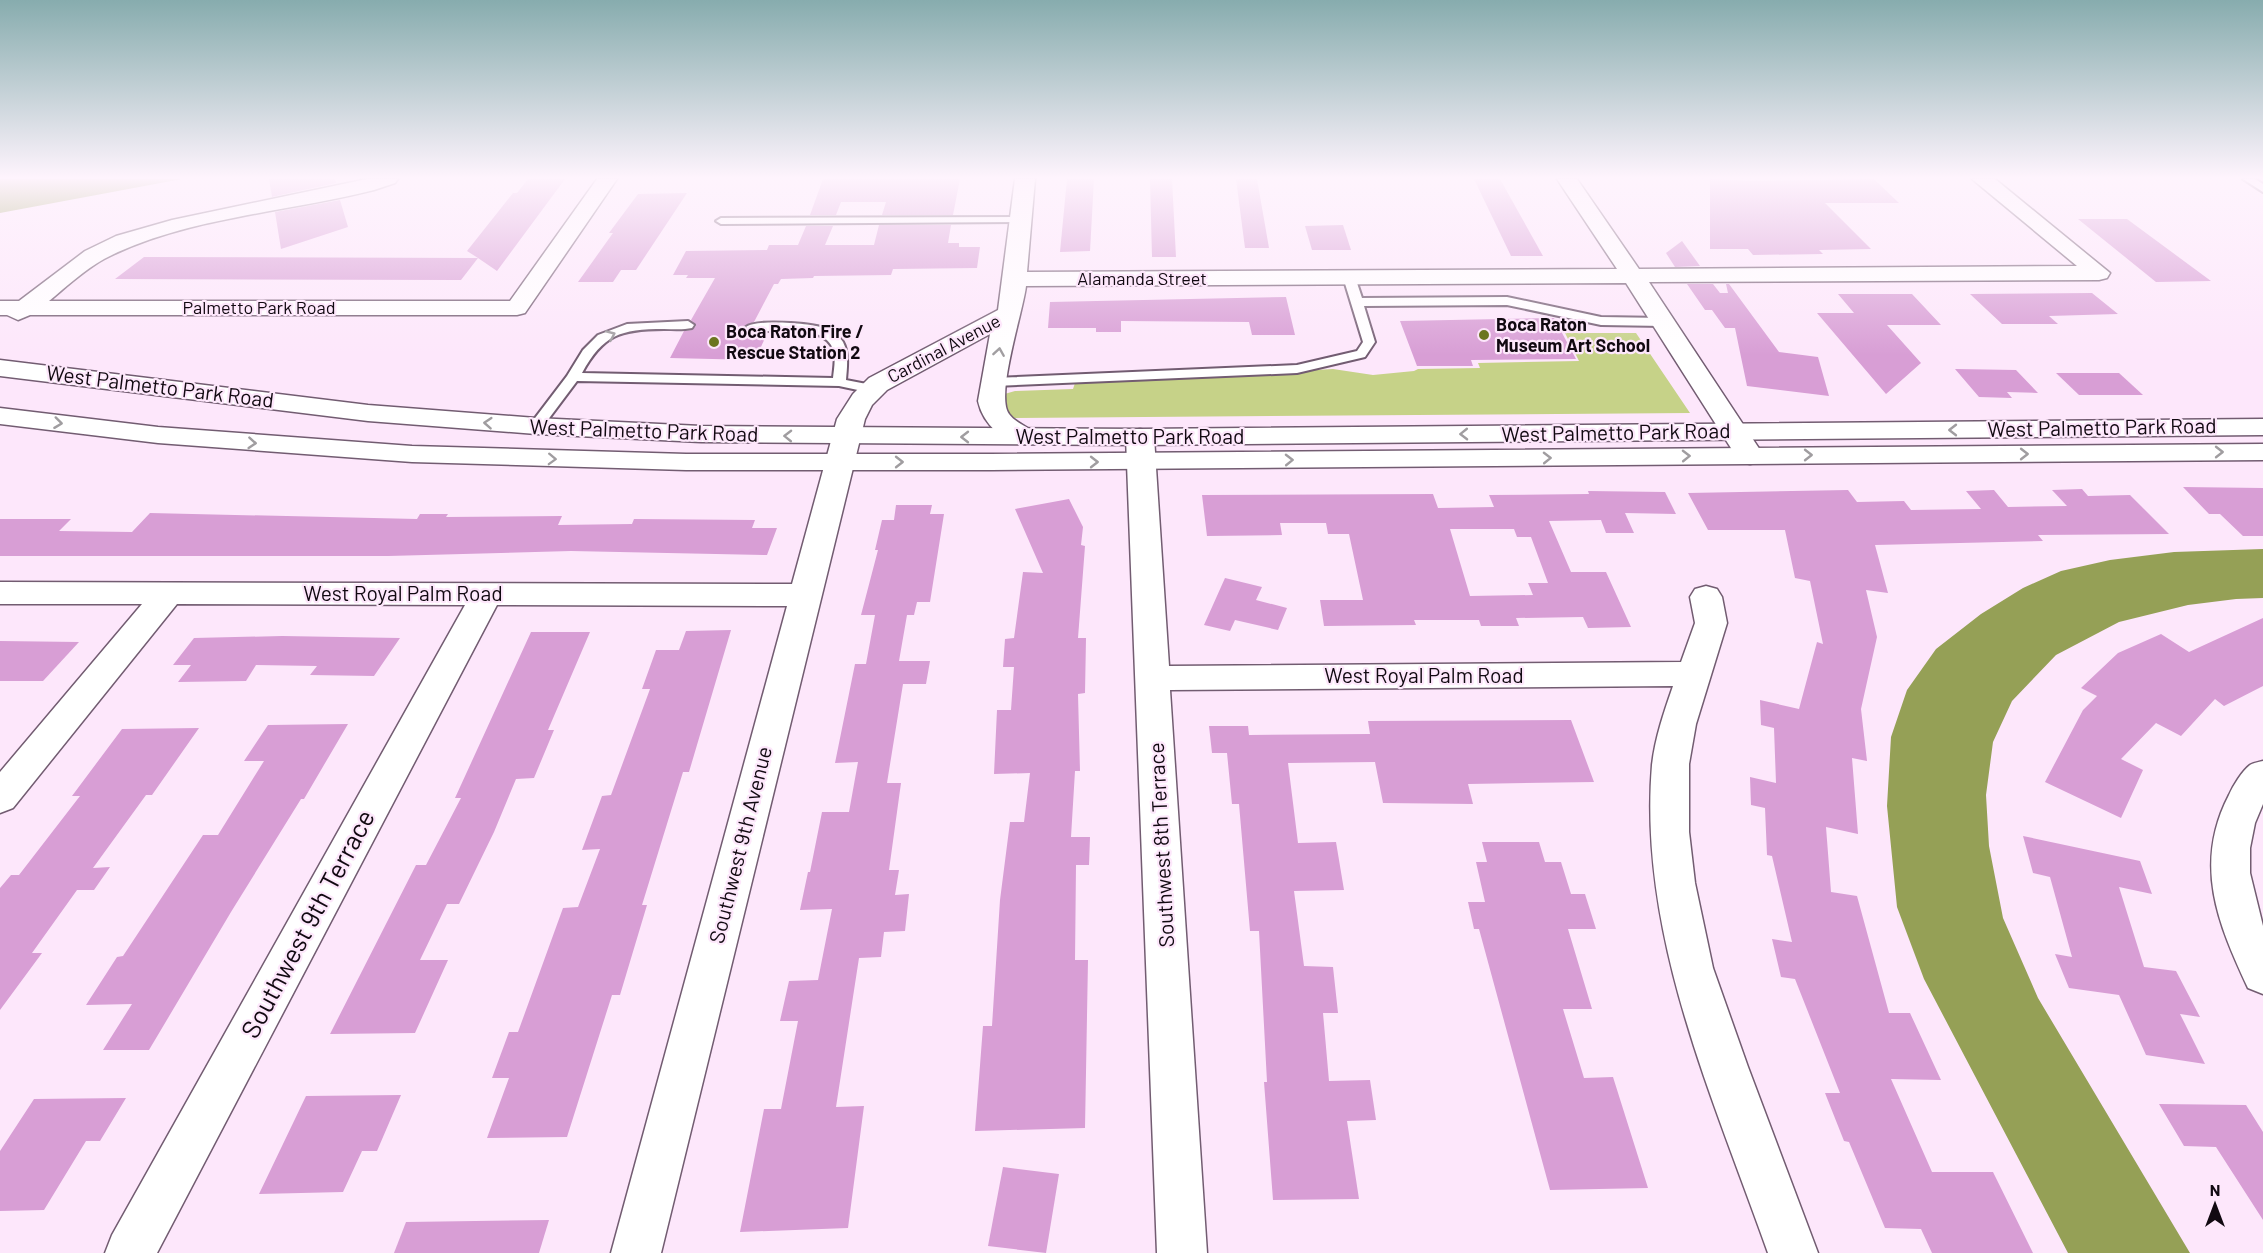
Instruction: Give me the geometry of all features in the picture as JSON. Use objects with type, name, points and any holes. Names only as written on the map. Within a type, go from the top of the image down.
[{"type":"street","points":[[0,327],[93,256],[136,237]]},
{"type":"street","name":"Palmetto Park Road","points":[[0,308],[517,308],[566,237]]},
{"type":"street","name":"Cardinal Avenue","points":[[843,450],[856,408],[872,389],[920,360],[1009,314],[1018,237]]},
{"type":"street","points":[[1607,237],[1750,456]]},
{"type":"street","name":"Alamanda Street","points":[[1014,279],[2099,273],[2055,237]]},
{"type":"street","points":[[1009,314],[1002,334],[991,401],[998,420],[1024,437]]},
{"type":"street","name":"West Palmetto Park Road","points":[[0,368],[368,413],[537,426],[702,434],[843,450],[1141,449],[1750,456],[2263,452]]},
{"type":"street","name":"West Palmetto Park Road","points":[[0,417],[158,435],[412,454],[620,460],[843,450],[1024,437],[1141,449],[1735,432],[2263,427]]},
{"type":"street","name":"Southwest 8th Terrace","points":[[1141,449],[1182,1253]]},
{"type":"street","name":"Southwest 9th Avenue","points":[[636,1253],[843,450]]},
{"type":"street","name":"West Royal Palm Road","points":[[0,593],[806,595]]},
{"type":"street","points":[[0,798],[168,594]]},
{"type":"street","name":"Southwest 9th Terrace","points":[[130,1253],[487,594]]},
{"type":"street","points":[[1706,597],[1711,623],[1678,724],[1671,764],[1670,832],[1675,883],[1692,969],[1793,1253]]},
{"type":"street","name":"West Royal Palm Road","points":[[1154,678],[1693,674]]},
{"type":"street","points":[[2257,782],[2234,826],[2229,872],[2241,926],[2263,975]]},
{"type":"lane","points":[[995,382],[1297,369],[1361,354],[1369,342],[1349,277]]},
{"type":"lane","points":[[1358,302],[1507,301],[1601,321],[1664,322]]},
{"type":"lane","points":[[537,426],[573,378],[589,351],[608,334],[633,328],[688,325]]},
{"type":"lane","points":[[752,327],[787,327],[821,331],[837,343],[841,358],[839,382]]},
{"type":"lane","points":[[573,378],[839,382],[872,389]]},
{"type":"shaded area","points":[[1565,333],[1636,333],[1690,413],[1015,418],[1010,417],[1001,395],[1015,391],[1073,389],[1075,383],[1333,369],[1373,375],[1418,369],[1480,368],[1478,363],[1579,361]]},
{"type":"shaded area","points":[[2263,549],[2263,598],[2188,605],[2119,622],[2056,655],[2012,701],[1993,742],[1986,795],[1989,846],[2003,918],[2038,998],[2190,1253],[2068,1253],[1924,979],[1897,907],[1887,806],[1891,737],[1907,690],[1936,649],[1981,614],[2023,588],[2061,571],[2110,560],[2174,552]]},
{"type":"building","points":[[279,237],[316,237],[281,249]]},
{"type":"building","points":[[478,237],[522,237],[497,271],[467,251]]},
{"type":"building","points":[[610,237],[658,237],[636,270],[621,270],[613,282],[578,282]]},
{"type":"building","points":[[801,237],[828,237],[825,245],[874,245],[876,237],[949,237],[948,243],[959,243],[959,247],[980,247],[977,268],[893,269],[891,275],[781,279],[778,284],[774,284],[754,322],[744,326],[749,332],[747,336],[766,336],[755,360],[670,358],[684,331],[692,330],[696,326],[691,320],[715,278],[686,278],[688,275],[673,275],[686,251],[767,250],[769,245],[798,245]]},
{"type":"building","points":[[1061,237],[1091,237],[1090,251],[1060,252]]},
{"type":"building","points":[[1151,237],[1175,237],[1176,257],[1152,257]]},
{"type":"building","points":[[1244,237],[1267,237],[1269,248],[1245,248]]},
{"type":"building","points":[[1308,237],[1347,237],[1351,250],[1312,250]]},
{"type":"building","points":[[1502,237],[1533,237],[1543,256],[1511,256]]},
{"type":"building","points":[[1710,237],[1859,237],[1871,249],[1819,250],[1823,254],[1753,255],[1748,249],[1710,249]]},
{"type":"building","points":[[2101,237],[2152,237],[2211,281],[2156,282]]},
{"type":"building","points":[[1682,241],[1700,266],[1675,267],[1666,253]]},
{"type":"building","points":[[144,257],[478,258],[461,280],[115,279]]},
{"type":"building","points":[[1687,284],[1713,284],[1720,293],[1728,293],[1726,284],[1729,284],[1779,352],[1818,357],[1829,396],[1747,386],[1735,328],[1725,328],[1712,310],[1705,310]]},
{"type":"building","points":[[2092,293],[2118,314],[2049,316],[2058,324],[2002,324],[1970,294]]},
{"type":"building","points":[[1838,294],[1912,294],[1941,325],[1887,325],[1921,363],[1886,394],[1817,313],[1854,313]]},
{"type":"building","points":[[1286,297],[1295,335],[1252,335],[1249,322],[1121,321],[1121,332],[1096,332],[1096,328],[1048,328],[1050,302]]},
{"type":"building","name":"Boca Raton Museum Art School","points":[[1554,318],[1576,359],[1471,360],[1473,366],[1417,366],[1400,321]]},
{"type":"building","points":[[1955,369],[2016,370],[2038,393],[2007,392],[2012,398],[1979,397]]},
{"type":"building","points":[[2056,373],[2119,373],[2143,395],[2079,395]]},
{"type":"building","points":[[2183,487],[2263,488],[2263,536],[2243,536],[2220,514],[2209,514]]},
{"type":"building","points":[[2082,489],[2088,496],[2130,495],[2169,534],[2038,535],[2043,541],[1875,545],[1888,593],[1866,590],[1877,637],[1861,709],[1867,761],[1852,758],[1858,834],[1826,827],[1831,892],[1857,896],[1889,1013],[1910,1013],[1941,1080],[1891,1079],[1932,1172],[1993,1172],[2033,1253],[1932,1253],[1921,1229],[1885,1228],[1849,1142],[1844,1141],[1825,1093],[1840,1093],[1795,979],[1781,977],[1772,939],[1792,942],[1772,856],[1767,855],[1765,808],[1751,805],[1750,777],[1776,783],[1774,728],[1761,725],[1760,700],[1799,709],[1817,642],[1823,644],[1810,581],[1795,578],[1785,530],[1708,530],[1688,493],[1848,490],[1857,502],[1904,501],[1911,510],[1981,509],[1966,491],[1994,490],[2008,507],[2067,506],[2052,490]]},
{"type":"building","points":[[1588,491],[1665,492],[1676,514],[1625,513],[1634,533],[1606,533],[1601,520],[1549,521],[1571,572],[1606,572],[1631,627],[1588,628],[1583,617],[1516,618],[1519,626],[1481,626],[1479,620],[1414,620],[1416,625],[1324,626],[1320,600],[1363,600],[1349,534],[1328,534],[1326,523],[1280,523],[1282,535],[1207,536],[1202,495],[1433,494],[1438,508],[1494,507],[1489,495],[1589,494]],"holes":[[[1450,529],[1514,529],[1517,537],[1531,537],[1548,583],[1528,583],[1533,595],[1470,596]]]},
{"type":"building","points":[[1069,499],[1083,527],[1081,545],[1085,546],[1078,638],[1086,638],[1085,693],[1078,694],[1080,771],[1075,771],[1071,837],[1090,837],[1089,865],[1076,865],[1075,960],[1088,960],[1085,1128],[975,1131],[983,1026],[992,1026],[1000,900],[1010,822],[1024,822],[1030,773],[994,774],[997,710],[1011,710],[1014,667],[1003,667],[1005,639],[1014,638],[1023,572],[1043,573],[1015,509]]},
{"type":"building","points":[[896,505],[932,505],[930,514],[944,514],[930,602],[917,602],[914,615],[907,615],[899,661],[930,661],[926,684],[903,684],[887,783],[901,783],[889,870],[899,870],[895,895],[909,894],[905,931],[884,932],[881,957],[859,958],[836,1107],[864,1106],[848,1228],[740,1232],[764,1109],[781,1109],[798,1021],[780,1021],[789,981],[818,980],[832,909],[800,910],[822,812],[849,812],[858,762],[835,763],[855,664],[866,664],[875,615],[861,615],[878,550],[875,550],[882,520],[894,520]]},
{"type":"building","points":[[150,513],[417,519],[420,514],[448,514],[446,517],[562,516],[558,525],[632,524],[634,519],[755,520],[752,528],[777,528],[767,555],[571,551],[388,556],[0,556],[0,519],[71,519],[59,531],[132,532]]},
{"type":"building","points":[[1225,578],[1262,587],[1256,600],[1287,608],[1278,630],[1235,620],[1230,631],[1204,625]]},
{"type":"building","points":[[2263,618],[2263,686],[2224,706],[2215,699],[2181,736],[2156,723],[2121,759],[2143,770],[2121,818],[2045,782],[2083,710],[2097,696],[2081,688],[2118,653],[2161,634],[2189,652]]},
{"type":"building","points":[[731,630],[689,772],[683,772],[642,905],[647,905],[620,995],[612,995],[567,1137],[487,1138],[509,1078],[492,1078],[509,1032],[518,1032],[563,908],[578,907],[600,849],[582,850],[602,796],[611,795],[650,689],[642,689],[656,650],[679,650],[686,631]]},
{"type":"building","points":[[531,632],[590,632],[548,730],[554,730],[534,778],[516,779],[494,832],[459,904],[447,904],[420,960],[448,960],[415,1033],[330,1034],[416,865],[426,865],[461,798],[455,798]]},
{"type":"building","points":[[282,636],[400,638],[374,676],[310,675],[317,666],[256,665],[246,681],[178,682],[191,665],[173,665],[194,638]]},
{"type":"building","points":[[0,641],[79,642],[43,681],[0,681]]},
{"type":"building","points":[[1571,720],[1594,782],[1468,784],[1473,804],[1383,803],[1375,762],[1288,763],[1298,843],[1336,842],[1344,890],[1294,891],[1304,966],[1333,967],[1338,1013],[1323,1013],[1329,1081],[1370,1080],[1376,1120],[1347,1121],[1359,1199],[1273,1200],[1264,1082],[1267,1082],[1259,931],[1250,931],[1239,804],[1232,804],[1227,753],[1212,753],[1209,726],[1248,726],[1249,735],[1370,734],[1368,721]]},
{"type":"building","points":[[348,724],[304,799],[301,799],[231,912],[149,1050],[103,1050],[132,1004],[86,1005],[117,957],[123,956],[203,835],[218,835],[264,761],[244,761],[268,725]]},
{"type":"building","points":[[199,728],[152,795],[146,795],[93,868],[110,867],[94,890],[77,890],[32,953],[42,953],[0,1010],[0,888],[11,875],[19,875],[80,796],[72,796],[122,729]]},
{"type":"building","points":[[2023,836],[2140,861],[2152,894],[2119,887],[2144,967],[2176,971],[2200,1017],[2180,1014],[2205,1064],[2146,1055],[2119,995],[2069,988],[2055,954],[2072,957],[2050,877],[2033,873]]},
{"type":"building","points":[[1482,842],[1539,842],[1545,862],[1561,862],[1571,894],[1585,894],[1596,929],[1568,929],[1592,1009],[1563,1009],[1584,1078],[1613,1077],[1648,1188],[1550,1190],[1479,929],[1474,929],[1468,902],[1485,902],[1476,862],[1487,862]]},
{"type":"building","points":[[401,1095],[377,1151],[362,1151],[343,1192],[259,1194],[306,1096]]},
{"type":"building","points":[[126,1098],[100,1141],[86,1141],[44,1210],[0,1211],[0,1151],[34,1099]]},
{"type":"building","points":[[2159,1104],[2246,1105],[2263,1132],[2263,1220],[2216,1147],[2184,1146]]},
{"type":"building","points":[[1003,1167],[1059,1174],[1046,1253],[988,1246]]},
{"type":"building","points":[[549,1220],[539,1253],[394,1253],[406,1222]]},
{"type":"place","name":"Boca Raton Museum Art School","points":[[1484,335]]},
{"type":"place","name":"Boca Raton Fire / Rescue Station 2","points":[[714,342]]}]
